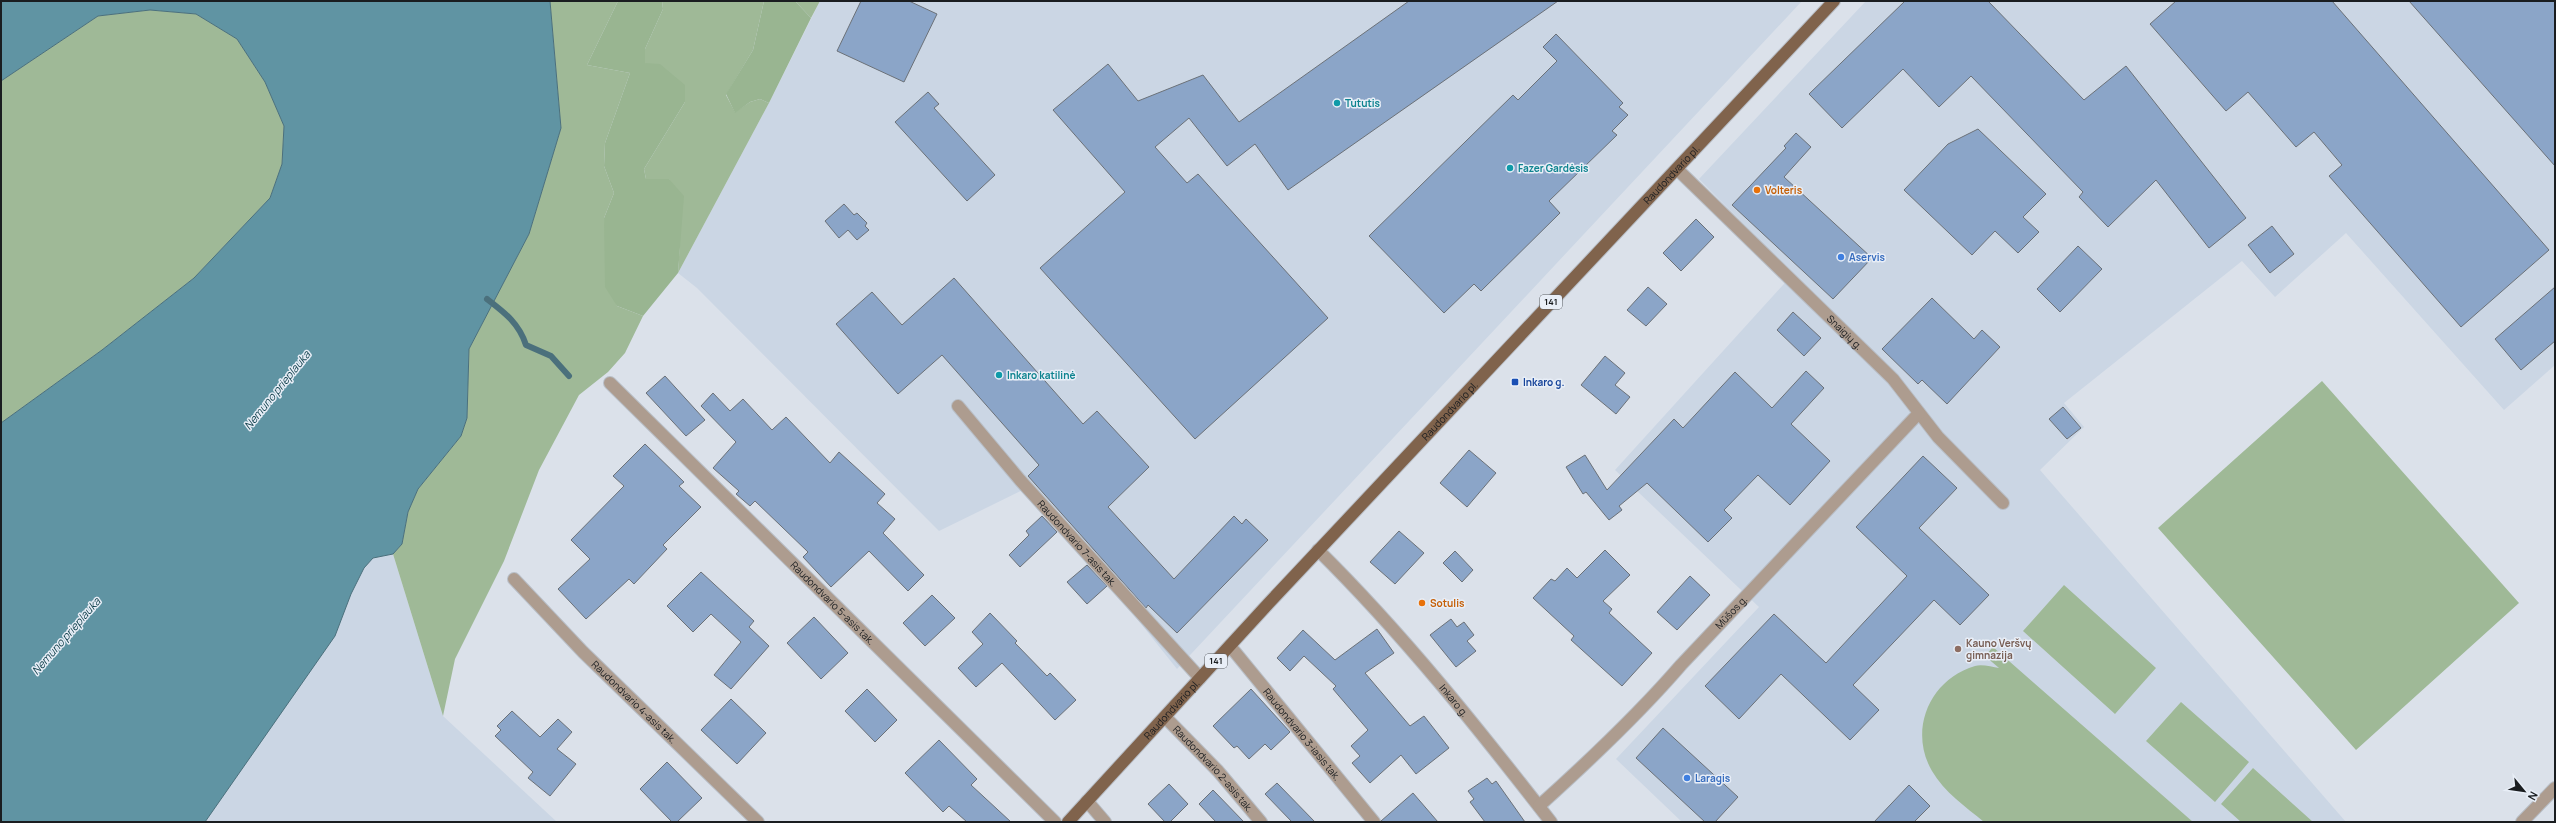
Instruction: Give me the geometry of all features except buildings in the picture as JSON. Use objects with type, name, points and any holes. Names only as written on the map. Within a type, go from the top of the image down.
[{"type":"main road","name":"Raudondvario pl.","points":[[1068,822],[1318,550],[1678,169],[1834,1]]},
{"type":"street","name":"Snaigių g.","points":[[1678,169],[1893,379],[1919,413],[2003,503]]},
{"type":"street","name":"Raudondvario 5-asis tak.","points":[[610,383],[1055,822]]},
{"type":"street","name":"Raudondvario 7-asis tak.","points":[[958,406],[1020,480],[1200,678]]},
{"type":"street","name":"Mūšos g.","points":[[1539,806],[1598,753],[1651,700],[1686,660],[1919,413]]},
{"type":"street","name":"Inkaro g.","points":[[1318,550],[1371,602],[1403,638],[1551,822]]},
{"type":"street","name":"Raudondvario 4-asis tak.","points":[[514,579],[583,652],[758,822]]},
{"type":"street","name":"Raudondvario 3-iasis tak.","points":[[1230,646],[1374,822]]},
{"type":"street","name":"Raudondvario 2-asis tak.","points":[[1165,717],[1218,771],[1261,822]]},
{"type":"street","points":[[2522,822],[2555,788]]},
{"type":"street","points":[[1087,801],[1105,822]]},
{"type":"shaded area","points":[[820,1],[1802,1],[1177,669],[1031,486],[939,531],[697,288],[678,273],[769,103]]},
{"type":"shaded area","points":[[1866,1],[2555,1],[2555,365],[2504,410],[2346,233],[2275,297],[2242,261],[2064,403],[2084,427],[2040,470],[2346,822],[1682,822],[1616,759],[1759,607],[1615,470],[1793,274],[1699,179]]},
{"type":"shaded area","points":[[393,554],[443,716],[557,822],[205,822],[335,636],[351,594],[364,568],[373,558]]},
{"type":"green space","points":[[550,1],[618,1],[587,65],[630,73],[605,143],[604,166],[614,193],[604,218],[617,306],[643,316],[625,353],[608,372],[579,395],[539,470],[504,561],[455,659],[443,716],[393,554],[402,544],[408,512],[418,489],[461,436],[467,418],[469,349],[529,234],[561,128]]},
{"type":"green space","points":[[618,1],[662,1],[663,9],[645,49],[645,63],[660,64],[685,85],[685,102],[644,169],[646,179],[669,179],[684,196],[678,273],[643,316],[617,306],[605,287],[604,218],[614,193],[604,166],[605,143],[630,73],[587,65]]},
{"type":"green space","points":[[662,1],[764,1],[753,50],[726,95],[735,112],[750,102],[760,99],[769,103],[678,273],[680,241],[669,179],[646,179],[644,169],[685,102],[645,63],[645,49],[663,9]]},
{"type":"green space","points":[[764,1],[795,1],[811,18],[769,103],[760,99],[750,102],[735,113],[726,94],[753,50]]},
{"type":"green space","points":[[795,1],[820,1],[811,18]]},
{"type":"green space","points":[[150,10],[196,14],[237,39],[265,82],[284,126],[282,164],[270,198],[194,278],[102,350],[1,423],[1,81],[98,16]]},
{"type":"green space","points":[[2322,381],[2519,603],[2356,750],[2158,528]]},
{"type":"green space","points":[[2064,585],[2156,668],[2115,714],[2023,631]]},
{"type":"green space","points":[[1993,647],[2193,822],[1984,822],[1956,799],[1937,779],[1925,755],[1922,739],[1923,723],[1935,694],[1946,682],[1959,673],[1978,665],[1999,668],[1985,656]]},
{"type":"green space","points":[[2181,702],[2249,762],[2215,802],[2146,741]]},
{"type":"green space","points":[[2253,768],[2313,822],[2241,822],[2221,804]]},
{"type":"water","name":"Nemuno prieplauka","points":[[1,1],[550,1],[561,128],[529,234],[469,349],[467,418],[461,436],[418,489],[408,512],[402,544],[393,554],[373,558],[364,568],[351,594],[335,636],[205,822],[1,822],[1,423],[102,350],[194,278],[270,198],[282,164],[284,126],[265,82],[237,39],[196,14],[150,10],[98,16],[1,81]]},
{"type":"waterway","points":[[487,299],[505,313],[515,324],[526,345],[551,356],[569,376]]},
{"type":"place","name":"Tututis","points":[[1337,103]]},
{"type":"place","name":"Fazer Gardėsis","points":[[1510,168]]},
{"type":"place","name":"Volteris","points":[[1757,190]]},
{"type":"place","name":"Aservis","points":[[1841,257]]},
{"type":"place","name":"Inkaro katilinė","points":[[999,375]]},
{"type":"place","name":"Inkaro g.","points":[[1515,382]]},
{"type":"place","name":"Sotulis","points":[[1422,603]]},
{"type":"place","name":"Kauno Veršvų gimnazija","points":[[1958,649]]},
{"type":"place","name":"Laragis","points":[[1687,778]]}]
